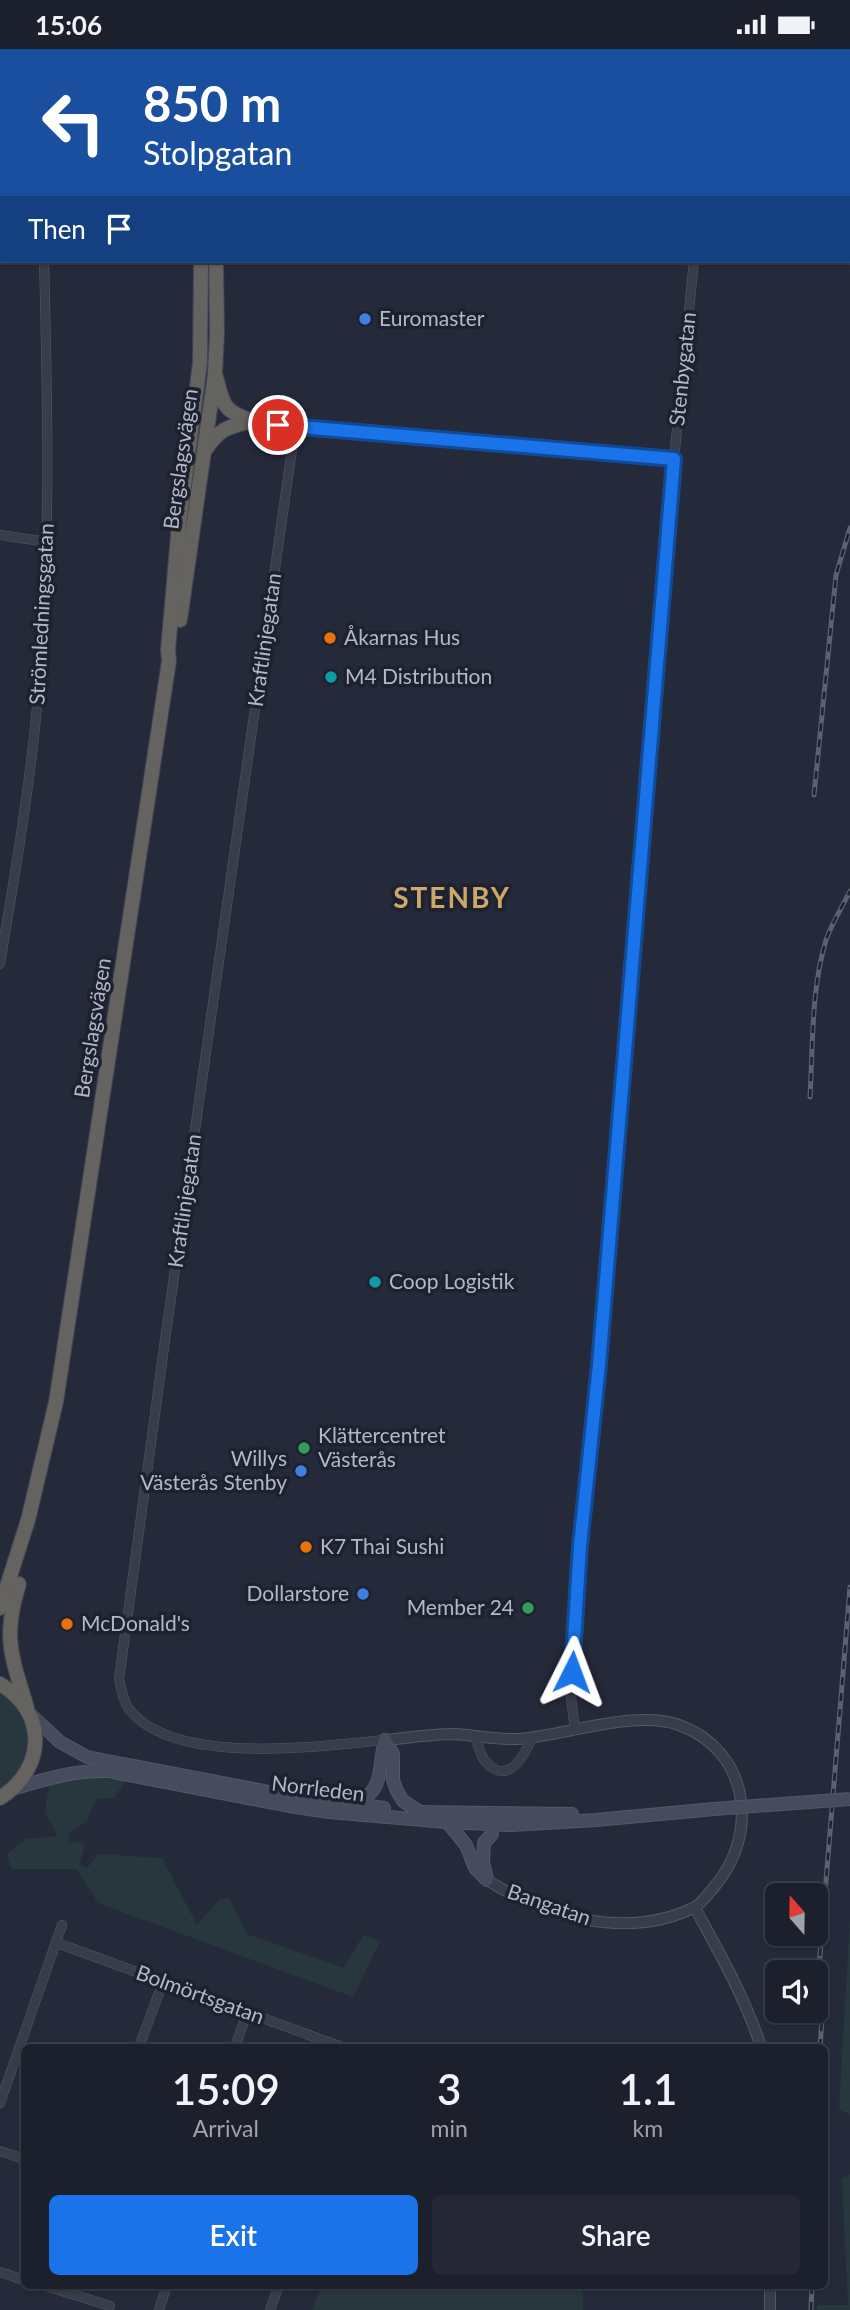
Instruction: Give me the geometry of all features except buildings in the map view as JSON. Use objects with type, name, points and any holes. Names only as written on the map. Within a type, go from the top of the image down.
[{"type":"highway","name":"Bergslagsvägen","points":[[0,1608],[29,1520],[55,1402],[169,661],[179,523],[200,363],[201,263]]},
{"type":"highway","name":"Bergslagsvägen","points":[[169,661],[176,649],[215,374],[216,263]]},
{"type":"highway","points":[[215,374],[228,411],[252,421]]},
{"type":"highway","points":[[204,453],[217,433],[252,421]]},
{"type":"highway","name":"Bergslagsvägen","points":[[13,1789],[32,1762],[35,1729],[12,1664],[9,1619],[42,1497],[55,1422],[55,1402]]},
{"type":"highway","points":[[0,1683],[15,1694],[28,1711]]},
{"type":"highway","points":[[0,1798],[13,1789]]},
{"type":"main road","name":"Norrleden","points":[[28,1711],[60,1742],[86,1757],[290,1796],[420,1812],[596,1814],[624,1817]]},
{"type":"main road","points":[[357,1805],[371,1795],[378,1783],[379,1761],[385,1740]]},
{"type":"main road","points":[[385,1740],[393,1754],[393,1780],[397,1791],[403,1801],[420,1812]]},
{"type":"main road","name":"Norrleden","points":[[13,1789],[69,1773],[108,1771],[329,1812],[511,1825],[850,1799]]},
{"type":"main road","points":[[447,1822],[466,1845],[475,1868],[487,1880]]},
{"type":"main road","points":[[487,1880],[483,1862],[484,1843],[492,1833]]},
{"type":"street","name":"Strömledningsgatan","points":[[0,964],[37,708],[47,542],[48,397],[44,263]]},
{"type":"street","name":"Stenbygatan","points":[[575,1730],[571,1697],[580,1546],[599,1365],[674,459],[694,263]]},
{"type":"street","points":[[252,421],[295,428],[674,459]]},
{"type":"street","name":"Kraftlinjegatan","points":[[295,428],[119,1679],[128,1708],[141,1721],[153,1730],[197,1744],[295,1749],[385,1740]]},
{"type":"street","points":[[0,535],[47,542]]},
{"type":"street","points":[[385,1740],[451,1734],[499,1739],[532,1737],[637,1720],[678,1724],[698,1734],[719,1750],[730,1766],[742,1798],[741,1836],[728,1870],[695,1908],[733,1977],[760,2044]]},
{"type":"street","points":[[475,1736],[484,1761],[503,1770],[510,1769],[519,1762],[532,1737]]},
{"type":"street","points":[[492,1833],[511,1825]]},
{"type":"street","name":"Bangatan","points":[[487,1880],[511,1895],[586,1921],[643,1922],[695,1908]]},
{"type":"street","points":[[21,2044],[62,1925]]},
{"type":"street","name":"Bolmörtsgatan","points":[[57,1943],[334,2044]]},
{"type":"street","points":[[140,2044],[163,1982]]},
{"type":"street","points":[[236,2044],[247,2013]]},
{"type":"street","points":[[0,2103],[21,2044]]},
{"type":"street","points":[[0,2151],[21,2158]]},
{"type":"street","points":[[0,2272],[21,2279]]},
{"type":"street","points":[[56,2289],[110,2306]]},
{"type":"street","points":[[159,2310],[166,2289]]},
{"type":"street","points":[[270,2310],[278,2289]]},
{"type":"street","points":[[770,2289],[770,2310]]},
{"type":"shaded area","points":[[0,1690],[21,1709],[30,1732],[30,1743],[24,1764],[0,1791]]},
{"type":"shaded area","points":[[83,1776],[125,1781],[114,1798],[96,1799],[87,1820],[70,1833],[68,1844],[81,1841],[85,1846],[79,1864],[87,1868],[98,1854],[162,1858],[197,1925],[220,1899],[230,1899],[247,1934],[344,1968],[363,1935],[380,1941],[353,1997],[98,1903],[77,1869],[12,1869],[6,1855],[26,1839],[57,1836],[45,1811],[49,1785]]},
{"type":"shaded area","points":[[850,1919],[850,2115],[839,2109]]},
{"type":"shaded area","points":[[850,2175],[850,2310],[817,2310],[817,2305],[848,2305],[842,2178]]},
{"type":"shaded area","points":[[320,2289],[583,2289],[583,2310],[312,2310]]},
{"type":"railway","points":[[814,795],[836,575],[850,528]]},
{"type":"railway","points":[[810,1097],[814,1018],[821,959],[828,934],[850,891]]},
{"type":"railway","points":[[820,1960],[850,1587]]},
{"type":"railway","points":[[820,2044],[822,2023]]},
{"type":"railway","points":[[811,2310],[812,2289]]},
{"type":"place","name":"Euromaster","points":[[365,319]]},
{"type":"place","name":"Åkarnas Hus","points":[[330,638]]},
{"type":"place","name":"M4 Distribution","points":[[331,677]]},
{"type":"place","name":"Coop Logistik","points":[[375,1282]]},
{"type":"place","name":"Klättercentret Västerås","points":[[304,1448]]},
{"type":"place","name":"Willys Västerås Stenby","points":[[301,1471]]},
{"type":"place","name":"K7 Thai Sushi","points":[[306,1547]]},
{"type":"place","name":"Dollarstore","points":[[363,1594]]},
{"type":"place","name":"Member 24","points":[[528,1608]]},
{"type":"place","name":"McDonald's","points":[[67,1624]]},
{"type":"district","name":"STENBY","points":[[452,898]]},
{"type":"route","points":[[278,425],[674,459],[599,1365],[580,1546],[572,1672]]}]
